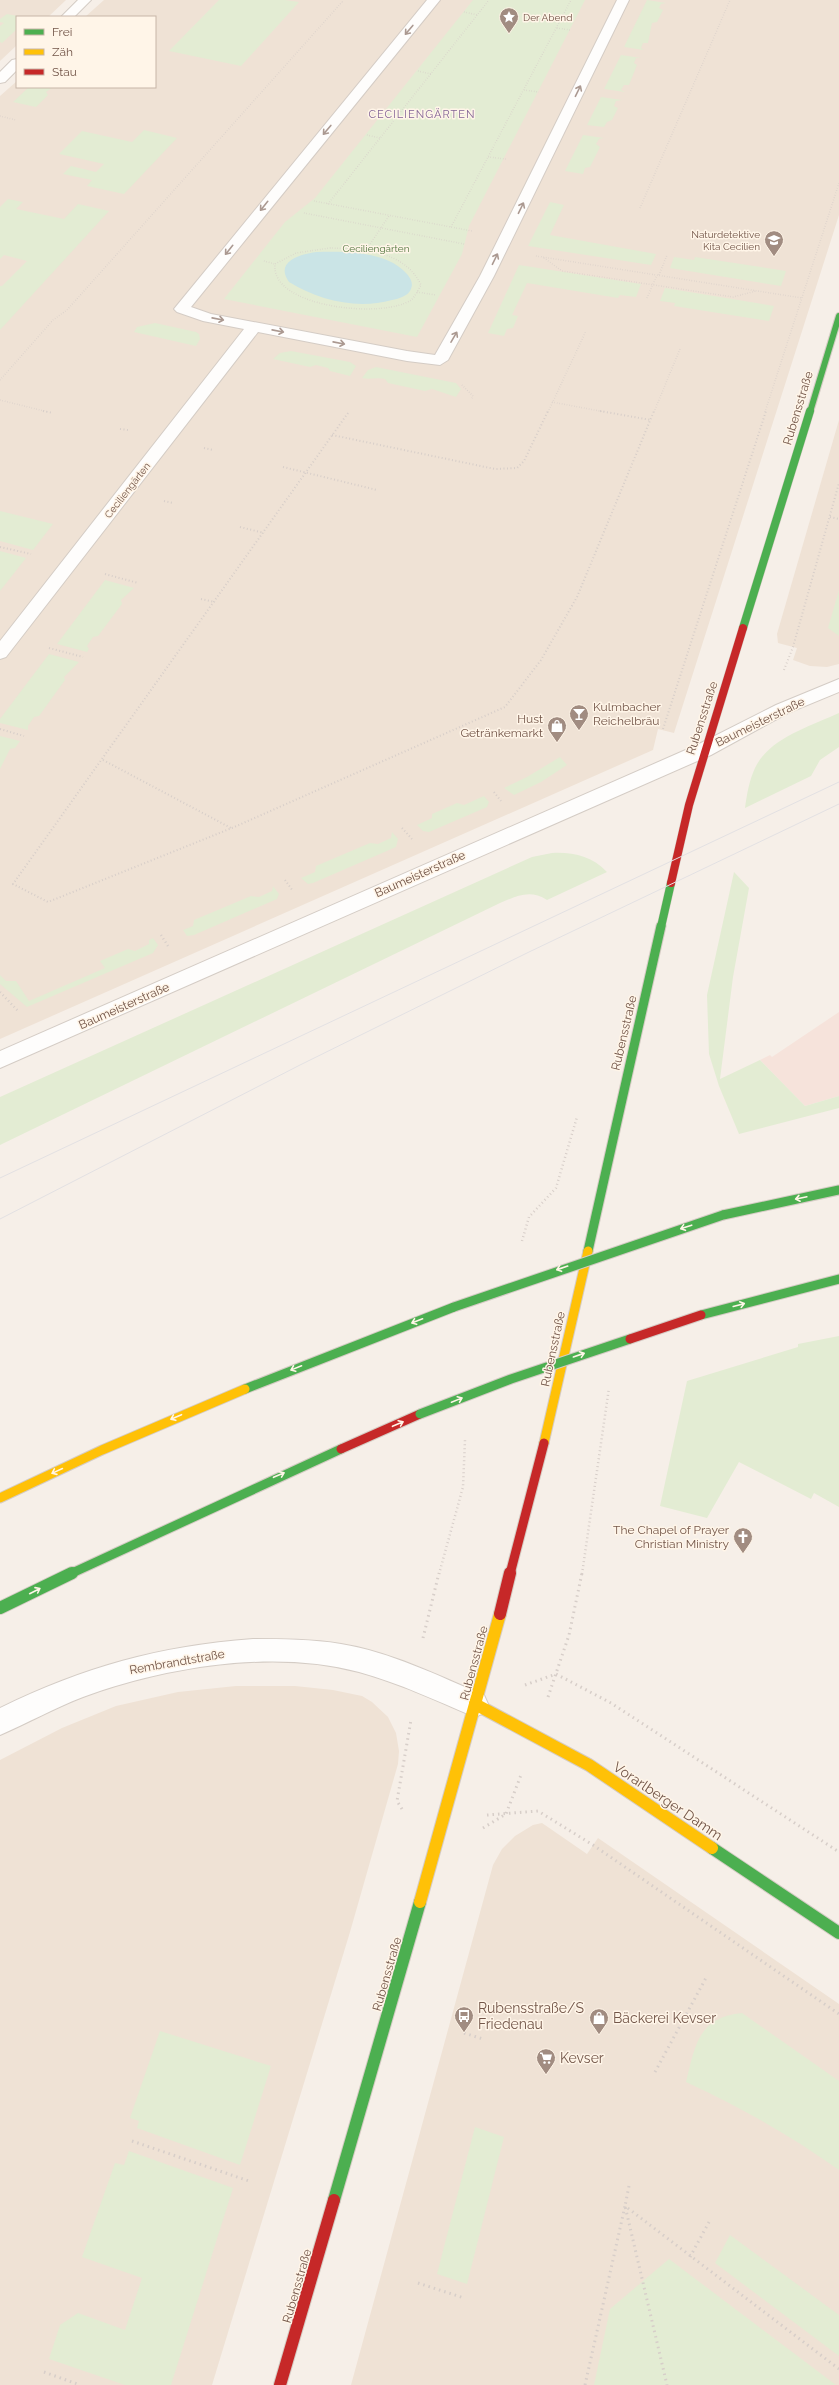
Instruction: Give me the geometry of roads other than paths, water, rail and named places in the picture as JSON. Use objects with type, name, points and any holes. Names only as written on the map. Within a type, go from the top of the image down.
[{"type":"main road","name":"Rubensstraße","points":[[280,2385],[432,1861],[547,1433],[661,921],[685,820],[704,750],[839,316]]},
{"type":"main road","points":[[0,1498],[102,1450],[221,1398],[454,1307],[723,1215],[839,1190]]},
{"type":"main road","points":[[0,1608],[107,1555],[258,1484],[420,1414],[511,1379],[701,1315],[839,1279]]},
{"type":"main road","name":"Vorarlberger Damm","points":[[475,1704],[536,1734],[589,1765],[839,1933]]},
{"type":"street","points":[[68,16],[85,0]]},
{"type":"street","points":[[434,0],[182,309],[208,318],[440,360],[487,276],[623,0]]},
{"type":"street","points":[[0,79],[16,64]]},
{"type":"street","name":"Ceciliengärten","points":[[0,653],[254,327]]},
{"type":"street","name":"Baumeisterstraße","points":[[0,1060],[630,781],[704,750],[782,709],[839,684]]},
{"type":"street","name":"Rembrandtstraße","points":[[0,1722],[63,1692],[106,1676],[186,1657],[228,1652],[274,1651],[342,1656],[375,1665],[475,1704]]},
{"type":"water","points":[[317,252],[353,252],[377,257],[399,266],[410,278],[412,286],[410,291],[402,297],[394,300],[365,304],[338,302],[313,294],[289,282],[285,275],[287,264],[297,257]]},
{"type":"tram line","points":[[0,1178],[839,782]]},
{"type":"tram line","points":[[0,1219],[300,1065],[529,952],[839,804]]},
{"type":"place","name":"Der Abend","points":[[509,34]]},
{"type":"place","name":"Naturdetektive Kita Cecilien","points":[[774,257]]},
{"type":"place","name":"Kulmbacher Reichelbräu","points":[[579,731]]},
{"type":"place","name":"Hust Getränkemarkt","points":[[557,743]]},
{"type":"place","name":"The Chapel of Prayer Christian Ministry","points":[[743,1554]]},
{"type":"place","name":"Rubensstraße/S Friedenau","points":[[464,2033]]},
{"type":"place","name":"Bäckerei Kevser","points":[[599,2035]]},
{"type":"place","name":"Kevser","points":[[546,2075]]},
{"type":"district","name":"CECILIENGÄRTEN","points":[[422,114]]}]
